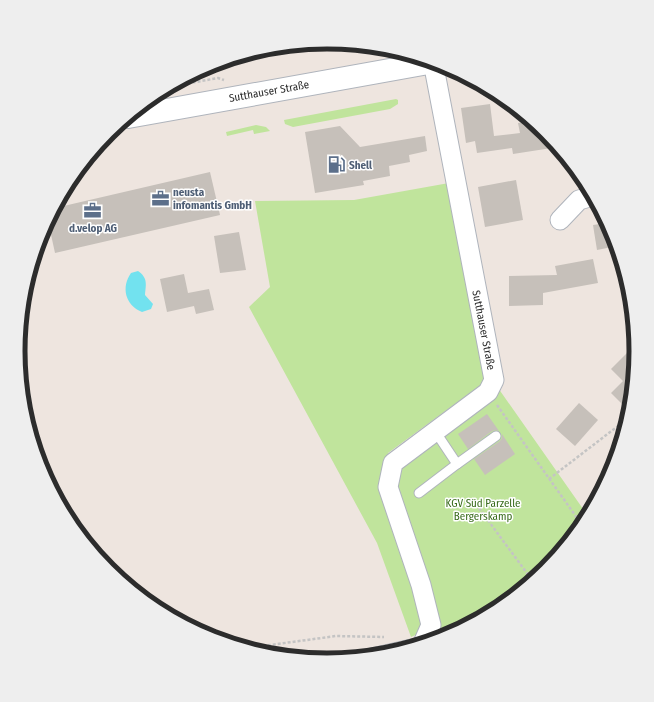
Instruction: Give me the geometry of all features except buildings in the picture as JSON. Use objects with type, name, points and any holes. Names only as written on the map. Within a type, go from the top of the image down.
[{"type":"street","name":"Sutthauser Straße","points":[[140,113],[421,64]]},
{"type":"street","name":"Sutthauser Straße","points":[[434,69],[494,380],[488,392]]},
{"type":"street","points":[[560,220],[579,200],[587,198]]},
{"type":"street","points":[[426,636],[431,625],[421,585],[388,487],[393,463],[488,392]]},
{"type":"lane","points":[[435,431],[457,464]]},
{"type":"lane","points":[[418,493],[496,436]]},
{"type":"path","points":[[186,84],[218,78]]},
{"type":"path","points":[[488,392],[578,519]]},
{"type":"path","points":[[549,479],[618,426],[620,426]]},
{"type":"path","points":[[476,504],[529,576]]},
{"type":"path","points":[[263,646],[336,636],[389,637]]},
{"type":"green space","points":[[396,99],[398,100],[398,104],[390,109],[293,127],[285,124],[284,120]]},
{"type":"green space","points":[[256,125],[266,127],[270,131],[254,134],[253,130],[227,136],[226,132]]},
{"type":"green space","name":"KGV Süd Parzelle Bergerskamp","points":[[449,183],[485,382],[388,453],[394,463],[496,385],[584,510],[567,535],[541,565],[511,591],[478,613],[433,634],[432,628],[411,637],[377,543],[249,307],[270,287],[255,201],[354,200]]},
{"type":"water","points":[[138,271],[145,279],[145,295],[153,304],[151,309],[142,312],[132,305],[126,295],[126,284],[128,278],[131,273]]},
{"type":"place","name":"Shell","points":[[336,165]]},
{"type":"place","name":"neusta infomantis GmbH","points":[[160,198]]},
{"type":"place","name":"d.velop AG","points":[[93,210]]}]
